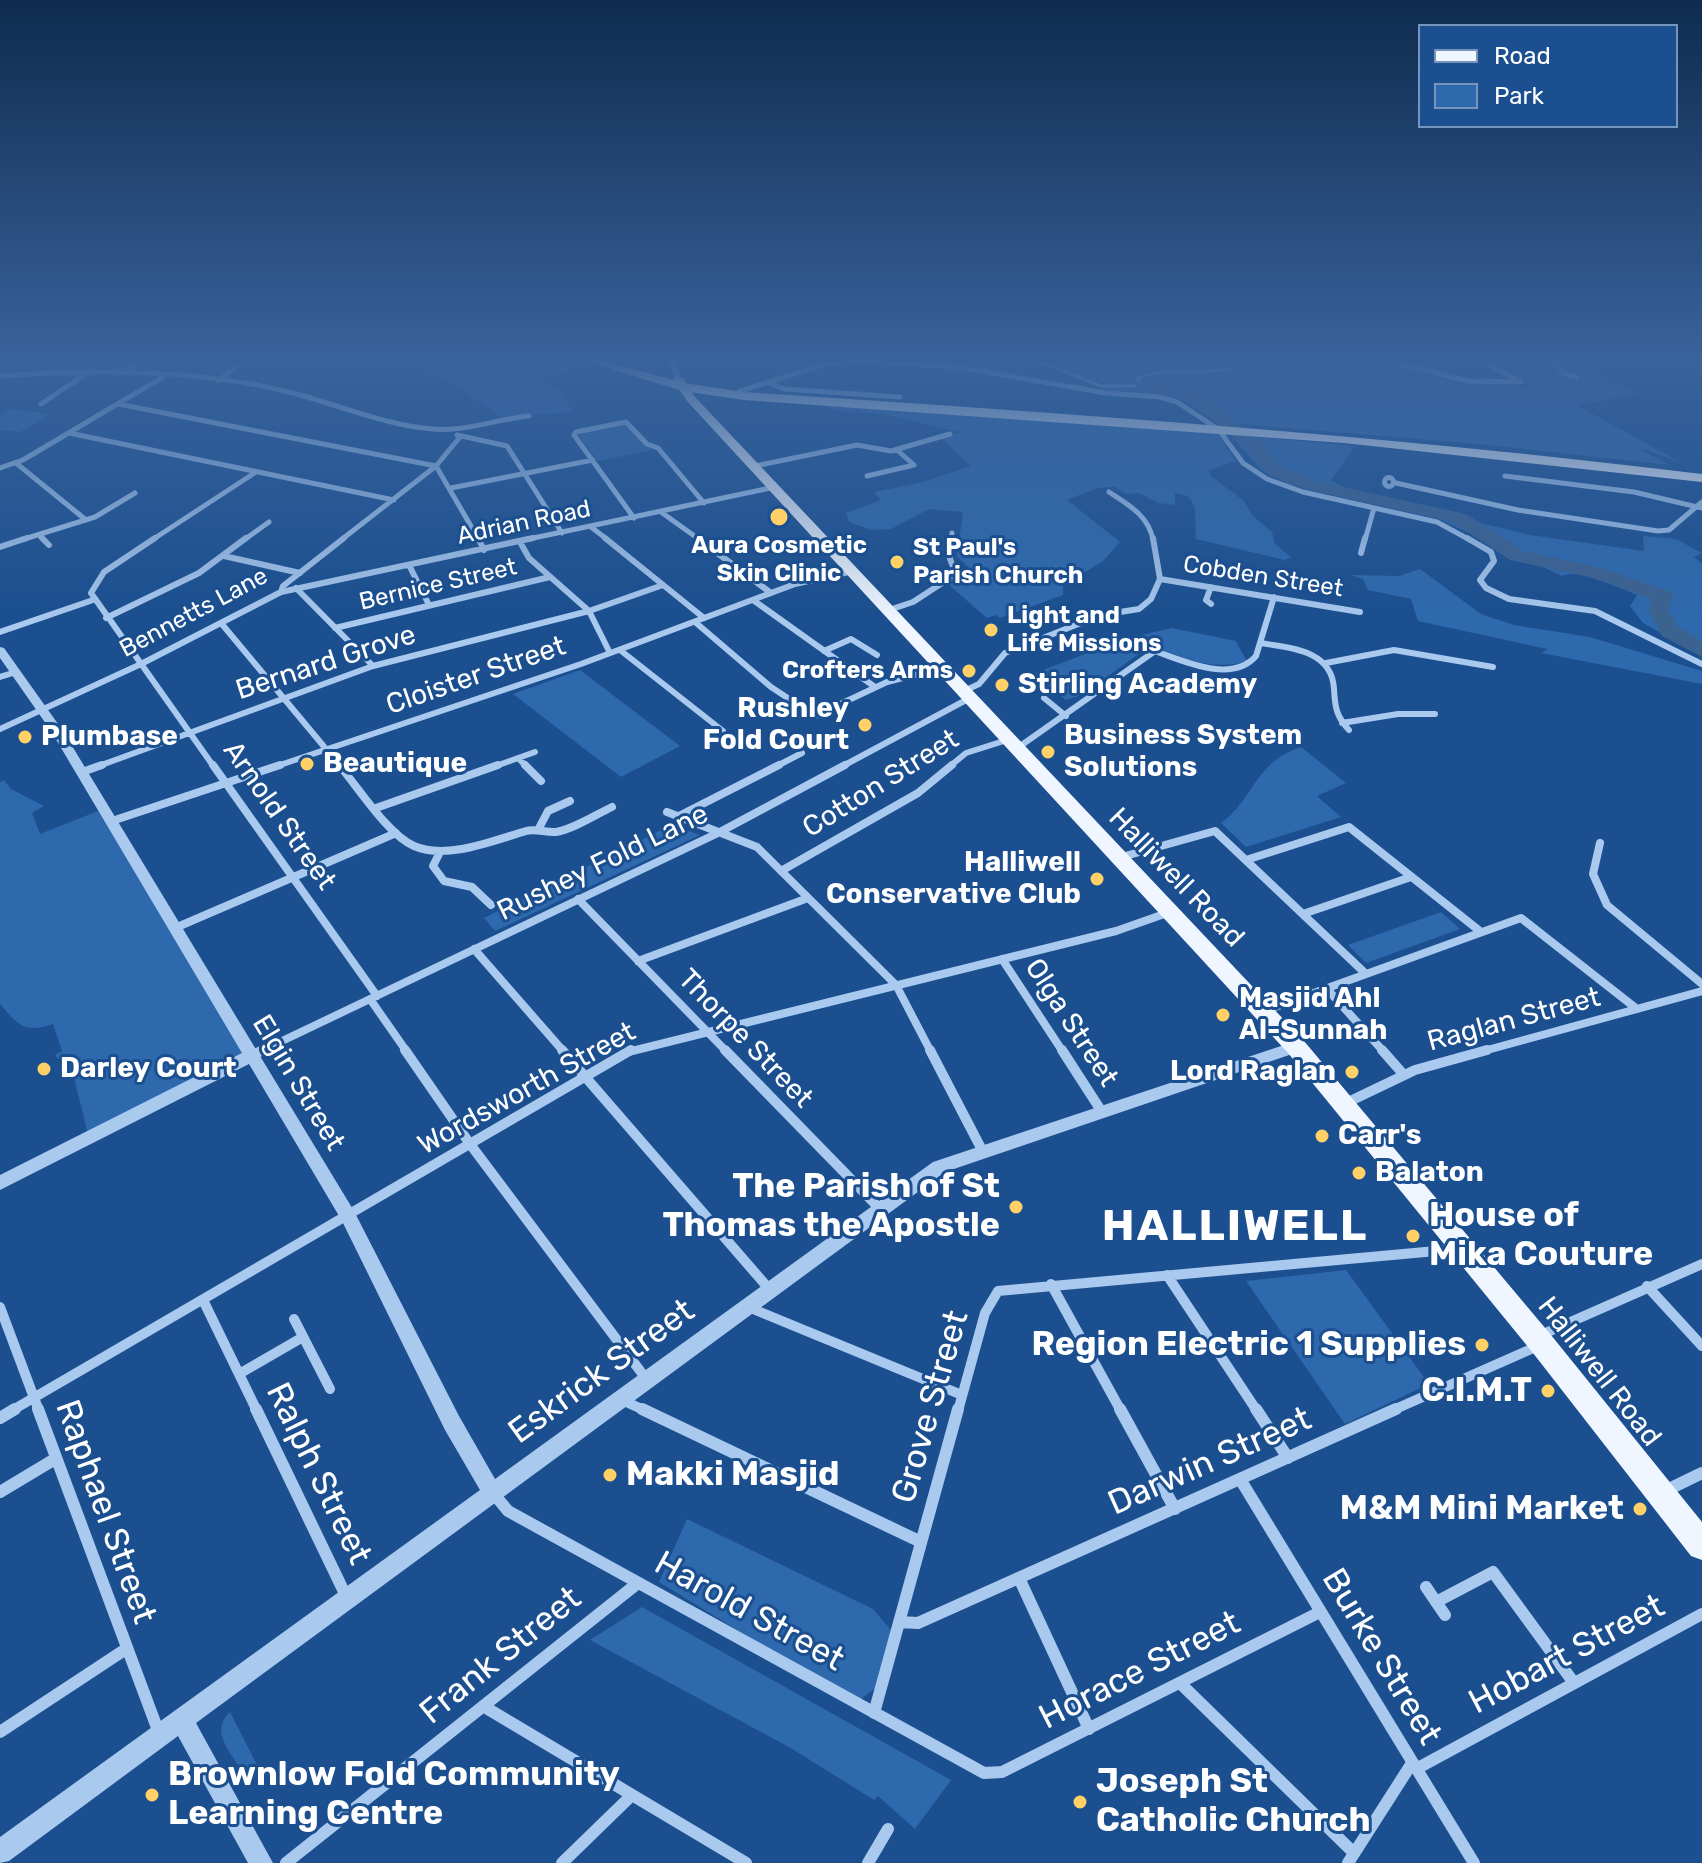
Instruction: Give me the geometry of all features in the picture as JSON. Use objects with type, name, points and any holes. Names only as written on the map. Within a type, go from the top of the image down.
[{"type":"highway","points":[[1444,447],[1617,462],[1702,476]]},
{"type":"main road","name":"Halliwell Road","points":[[739,447],[965,696],[1296,1047],[1539,1340],[1702,1545]]},
{"type":"street","points":[[0,461],[3,467],[16,463],[44,447]]},
{"type":"street","points":[[136,447],[394,500]]},
{"type":"street","points":[[338,447],[436,466],[484,550]]},
{"type":"street","name":"Bennetts Lane","points":[[0,729],[141,664],[281,592],[300,573],[436,466],[452,447]]},
{"type":"street","points":[[508,447],[562,533]]},
{"type":"street","points":[[584,447],[634,518]]},
{"type":"street","points":[[655,447],[704,503]]},
{"type":"street","points":[[755,466],[848,447]]},
{"type":"street","points":[[863,447],[880,452],[907,447]]},
{"type":"street","points":[[1231,447],[1243,463],[1259,475],[1294,490],[1444,525],[1491,552],[1494,561],[1480,580],[1488,591],[1511,599],[1590,610],[1702,664]]},
{"type":"street","points":[[867,476],[914,465],[897,450]]},
{"type":"street","points":[[451,488],[593,460]]},
{"type":"street","points":[[16,463],[86,520]]},
{"type":"street","points":[[0,632],[93,600],[93,585],[104,572],[256,472]]},
{"type":"street","points":[[1505,476],[1634,492],[1702,508]]},
{"type":"street","points":[[1396,483],[1518,510],[1658,531],[1669,530],[1694,505],[1702,502]]},
{"type":"street","name":"Adrian Road","points":[[281,592],[775,487]]},
{"type":"street","points":[[1109,492],[1149,523],[1160,579]]},
{"type":"street","points":[[0,547],[86,520],[135,493]]},
{"type":"street","points":[[1352,547],[1362,551],[1374,508]]},
{"type":"street","points":[[661,512],[771,593]]},
{"type":"street","points":[[106,618],[199,573],[269,522]]},
{"type":"street","points":[[591,527],[704,618]]},
{"type":"street","points":[[889,610],[913,602],[956,574],[950,559],[952,533]]},
{"type":"street","points":[[39,535],[49,545]]},
{"type":"street","points":[[520,542],[529,558],[589,611],[610,653]]},
{"type":"street","points":[[224,556],[300,573]]},
{"type":"street","points":[[409,565],[429,605]]},
{"type":"street","name":"Cloister Street","points":[[112,821],[620,650],[771,593],[853,571]]},
{"type":"street","name":"Bernice Street","points":[[335,628],[550,577]]},
{"type":"street","name":"Cobden Street","points":[[1160,579],[1360,612]]},
{"type":"street","name":"Rushey Fold Lane","points":[[251,1056],[718,833],[965,696],[1005,653],[1101,615],[1139,609],[1151,599],[1160,579]]},
{"type":"street","name":"Bernard Grove","points":[[82,772],[373,666],[589,611],[663,585]]},
{"type":"street","points":[[1211,587],[1206,600],[1211,604]]},
{"type":"street","points":[[296,588],[373,666]]},
{"type":"street","points":[[1274,597],[1260,643],[1310,654],[1326,663],[1394,650],[1481,669],[1493,667]]},
{"type":"street","name":"Arnold Street","points":[[93,600],[293,877],[470,1144],[648,1381]]},
{"type":"street","points":[[753,600],[875,687]]},
{"type":"street","points":[[695,622],[771,687],[815,716],[875,687],[942,668]]},
{"type":"street","points":[[221,623],[396,833],[411,845],[439,854],[538,830],[554,833],[561,840]]},
{"type":"street","points":[[824,651],[847,638],[865,645],[877,655]]},
{"type":"street","name":"Cotton Street","points":[[781,871],[918,793],[966,753],[1011,744],[1066,716],[1155,651],[1193,666],[1223,670],[1250,663],[1260,643]]},
{"type":"street","name":"Elgin Street","points":[[0,650],[43,708],[348,1216],[452,1423],[493,1494]]},
{"type":"street","points":[[620,650],[723,731]]},
{"type":"street","points":[[1326,663],[1334,687],[1332,704],[1349,730]]},
{"type":"street","points":[[0,677],[16,672]]},
{"type":"street","points":[[1044,698],[1066,716]]},
{"type":"street","points":[[1342,723],[1398,714],[1435,714]]},
{"type":"street","points":[[1422,714],[1426,724]]},
{"type":"street","points":[[376,808],[535,752]]},
{"type":"street","points":[[677,817],[802,753]]},
{"type":"street","points":[[519,759],[541,781]]},
{"type":"street","points":[[538,830],[548,811],[570,801]]},
{"type":"street","points":[[554,833],[612,807]]},
{"type":"street","points":[[667,812],[757,847],[896,985],[982,1150]]},
{"type":"street","points":[[1246,860],[1349,827],[1481,932]]},
{"type":"street","points":[[1117,858],[1215,831],[1366,974]]},
{"type":"street","points":[[175,928],[396,833]]},
{"type":"street","points":[[1600,843],[1593,875],[1607,903],[1627,924],[1702,984]]},
{"type":"street","points":[[439,854],[433,866],[444,881],[472,887],[491,905]]},
{"type":"street","points":[[1303,914],[1411,877]]},
{"type":"street","points":[[638,961],[808,898]]},
{"type":"street","name":"Thorpe Street","points":[[578,899],[881,1210]]},
{"type":"street","name":"Wordsworth Street","points":[[0,1418],[639,1046],[1118,930],[1171,912]]},
{"type":"street","points":[[1263,1011],[1521,918],[1637,1009]]},
{"type":"street","points":[[474,949],[770,1291]]},
{"type":"street","name":"Olga Street","points":[[1002,959],[1102,1112]]},
{"type":"street","points":[[1327,989],[1404,1075]]},
{"type":"street","name":"Raglan Street","points":[[1343,1105],[1404,1075],[1702,991]]},
{"type":"street","name":"Eskrick Street","points":[[0,1852],[939,1167],[982,1150],[1296,1047]]},
{"type":"street","points":[[0,1183],[251,1056]]},
{"type":"street","name":"Grove Street","points":[[874,1713],[962,1395],[993,1296],[1004,1288],[1442,1253],[1463,1248]]},
{"type":"street","name":"Darwin Street","points":[[899,1622],[918,1623],[1175,1509],[1539,1340],[1647,1286],[1702,1264]]},
{"type":"street","points":[[1167,1275],[1288,1458]]},
{"type":"street","points":[[1051,1284],[1175,1509]]},
{"type":"street","points":[[1647,1286],[1702,1346]]},
{"type":"street","name":"Ralph Street","points":[[203,1300],[347,1599]]},
{"type":"street","name":"Raphael Street","points":[[0,1307],[160,1736]]},
{"type":"street","points":[[748,1307],[962,1395]]},
{"type":"street","name":"Ralph Street","points":[[294,1319],[330,1389]]},
{"type":"street","name":"Ralph Street","points":[[239,1374],[303,1337]]},
{"type":"street","points":[[621,1400],[921,1542]]},
{"type":"street","points":[[0,1492],[55,1459]]},
{"type":"street","points":[[1660,1494],[1702,1473]]},
{"type":"street","name":"Burke Street","points":[[1240,1479],[1474,1863]]},
{"type":"street","name":"Harold Street","points":[[493,1494],[508,1511],[984,1773]]},
{"type":"street","points":[[1436,1602],[1493,1572],[1574,1683]]},
{"type":"street","points":[[1019,1578],[1089,1729]]},
{"type":"street","name":"Frank Street","points":[[286,1863],[638,1583]]},
{"type":"street","points":[[1426,1587],[1445,1615]]},
{"type":"street","name":"Horace Street","points":[[984,1773],[1002,1772],[1320,1612]]},
{"type":"street","name":"Hobart Street","points":[[1351,1858],[1414,1766],[1702,1614]]},
{"type":"street","points":[[0,1732],[126,1649]]},
{"type":"street","points":[[1180,1683],[1351,1858]]},
{"type":"street","points":[[483,1706],[746,1863]]},
{"type":"street","points":[[182,1720],[261,1863]]},
{"type":"street","points":[[562,1863],[632,1795]]},
{"type":"street","points":[[868,1863],[888,1829]]},
{"type":"green space","points":[[587,447],[649,447],[652,450],[598,461]]},
{"type":"green space","points":[[951,447],[1226,447],[1236,461],[1209,470],[1211,476],[1244,501],[1253,516],[1272,532],[1275,544],[1291,557],[1285,560],[1196,539],[1195,507],[1188,496],[1175,493],[1175,505],[1158,503],[1139,493],[1126,494],[1115,487],[1097,488],[1067,500],[1120,542],[1103,561],[1063,586],[1063,595],[1000,618],[996,615],[987,618],[948,584],[972,571],[957,556],[963,512],[929,509],[891,529],[871,530],[849,522],[846,513],[881,500],[874,492],[923,482],[971,466]]},
{"type":"green space","points":[[1241,447],[1354,447],[1331,480],[1353,492],[1530,535],[1644,551],[1643,536],[1676,539],[1702,553],[1694,557],[1702,564],[1702,656],[1643,623],[1630,606],[1637,595],[1610,583],[1581,574],[1562,576],[1435,517],[1288,484],[1260,468]]},
{"type":"green space","points":[[1505,447],[1652,447],[1683,464],[1641,450],[1670,465]]},
{"type":"green space","points":[[1420,569],[1481,614],[1514,625],[1590,637],[1702,671],[1702,684],[1541,653],[1547,649],[1418,621],[1411,599],[1368,590],[1363,579],[1351,575],[1399,576]]},
{"type":"green space","points":[[1172,628],[1236,641],[1247,662],[1209,664],[1151,645],[1082,695],[1066,700],[1033,674],[1124,639]]},
{"type":"green space","points":[[580,670],[680,746],[621,777],[513,694]]},
{"type":"green space","points":[[1301,747],[1346,783],[1317,796],[1341,817],[1246,847],[1221,823],[1232,814],[1273,762]]},
{"type":"green space","points":[[4,780],[11,789],[44,806],[32,813],[40,834],[98,811],[251,1056],[89,1138],[74,1078],[55,1055],[62,1051],[53,1024],[35,1028],[22,1026],[0,1004],[0,782]]},
{"type":"green space","points":[[671,825],[700,835],[495,931],[484,918]]},
{"type":"green space","points":[[1441,912],[1460,929],[1366,963],[1348,945]]},
{"type":"green space","points":[[1346,1270],[1429,1384],[1345,1424],[1246,1281]]},
{"type":"green space","points":[[687,1519],[873,1609],[895,1635],[882,1683],[856,1703],[659,1582]]},
{"type":"green space","points":[[642,1607],[951,1780],[915,1829],[878,1796],[874,1800],[789,1747],[590,1640]]},
{"type":"green space","points":[[230,1712],[257,1765],[245,1775],[229,1752],[222,1735],[221,1727]]},
{"type":"waterway","points":[[1256,447],[1275,471],[1311,485],[1459,518],[1517,556],[1594,572],[1664,596],[1658,609],[1670,631],[1702,650]]},
{"type":"place","name":"Aura Cosmetic Skin Clinic","points":[[779,517]]},
{"type":"place","name":"St Paul's Parish Church","points":[[897,562]]},
{"type":"place","name":"Light and Life Missions","points":[[991,630]]},
{"type":"place","name":"Crofters Arms","points":[[969,671]]},
{"type":"place","name":"Stirling Academy","points":[[1002,685]]},
{"type":"place","name":"Rushley Fold Court","points":[[865,725]]},
{"type":"place","name":"Plumbase","points":[[25,737]]},
{"type":"place","name":"Business System Solutions","points":[[1048,752]]},
{"type":"place","name":"Beautique","points":[[307,764]]},
{"type":"place","name":"Halliwell Conservative Club","points":[[1097,879]]},
{"type":"place","name":"Masjid Ahl Al-Sunnah","points":[[1223,1015]]},
{"type":"place","name":"Darley Court","points":[[44,1069]]},
{"type":"place","name":"Lord Raglan","points":[[1352,1072]]},
{"type":"place","name":"Carr's","points":[[1322,1136]]},
{"type":"place","name":"Balaton","points":[[1359,1173]]},
{"type":"place","name":"The Parish of St Thomas the Apostle","points":[[1016,1207]]},
{"type":"place","name":"House of Mika Couture","points":[[1413,1236]]},
{"type":"place","name":"Region Electric 1 Supplies","points":[[1482,1345]]},
{"type":"place","name":"C.I.M.T","points":[[1548,1391]]},
{"type":"place","name":"Makki Masjid","points":[[610,1475]]},
{"type":"place","name":"M&M Mini Market","points":[[1640,1509]]},
{"type":"place","name":"Brownlow Fold Community Learning Centre","points":[[152,1795]]},
{"type":"place","name":"Joseph St Catholic Church","points":[[1080,1802]]},
{"type":"district","name":"HALLIWELL","points":[[1235,1227]]}]
